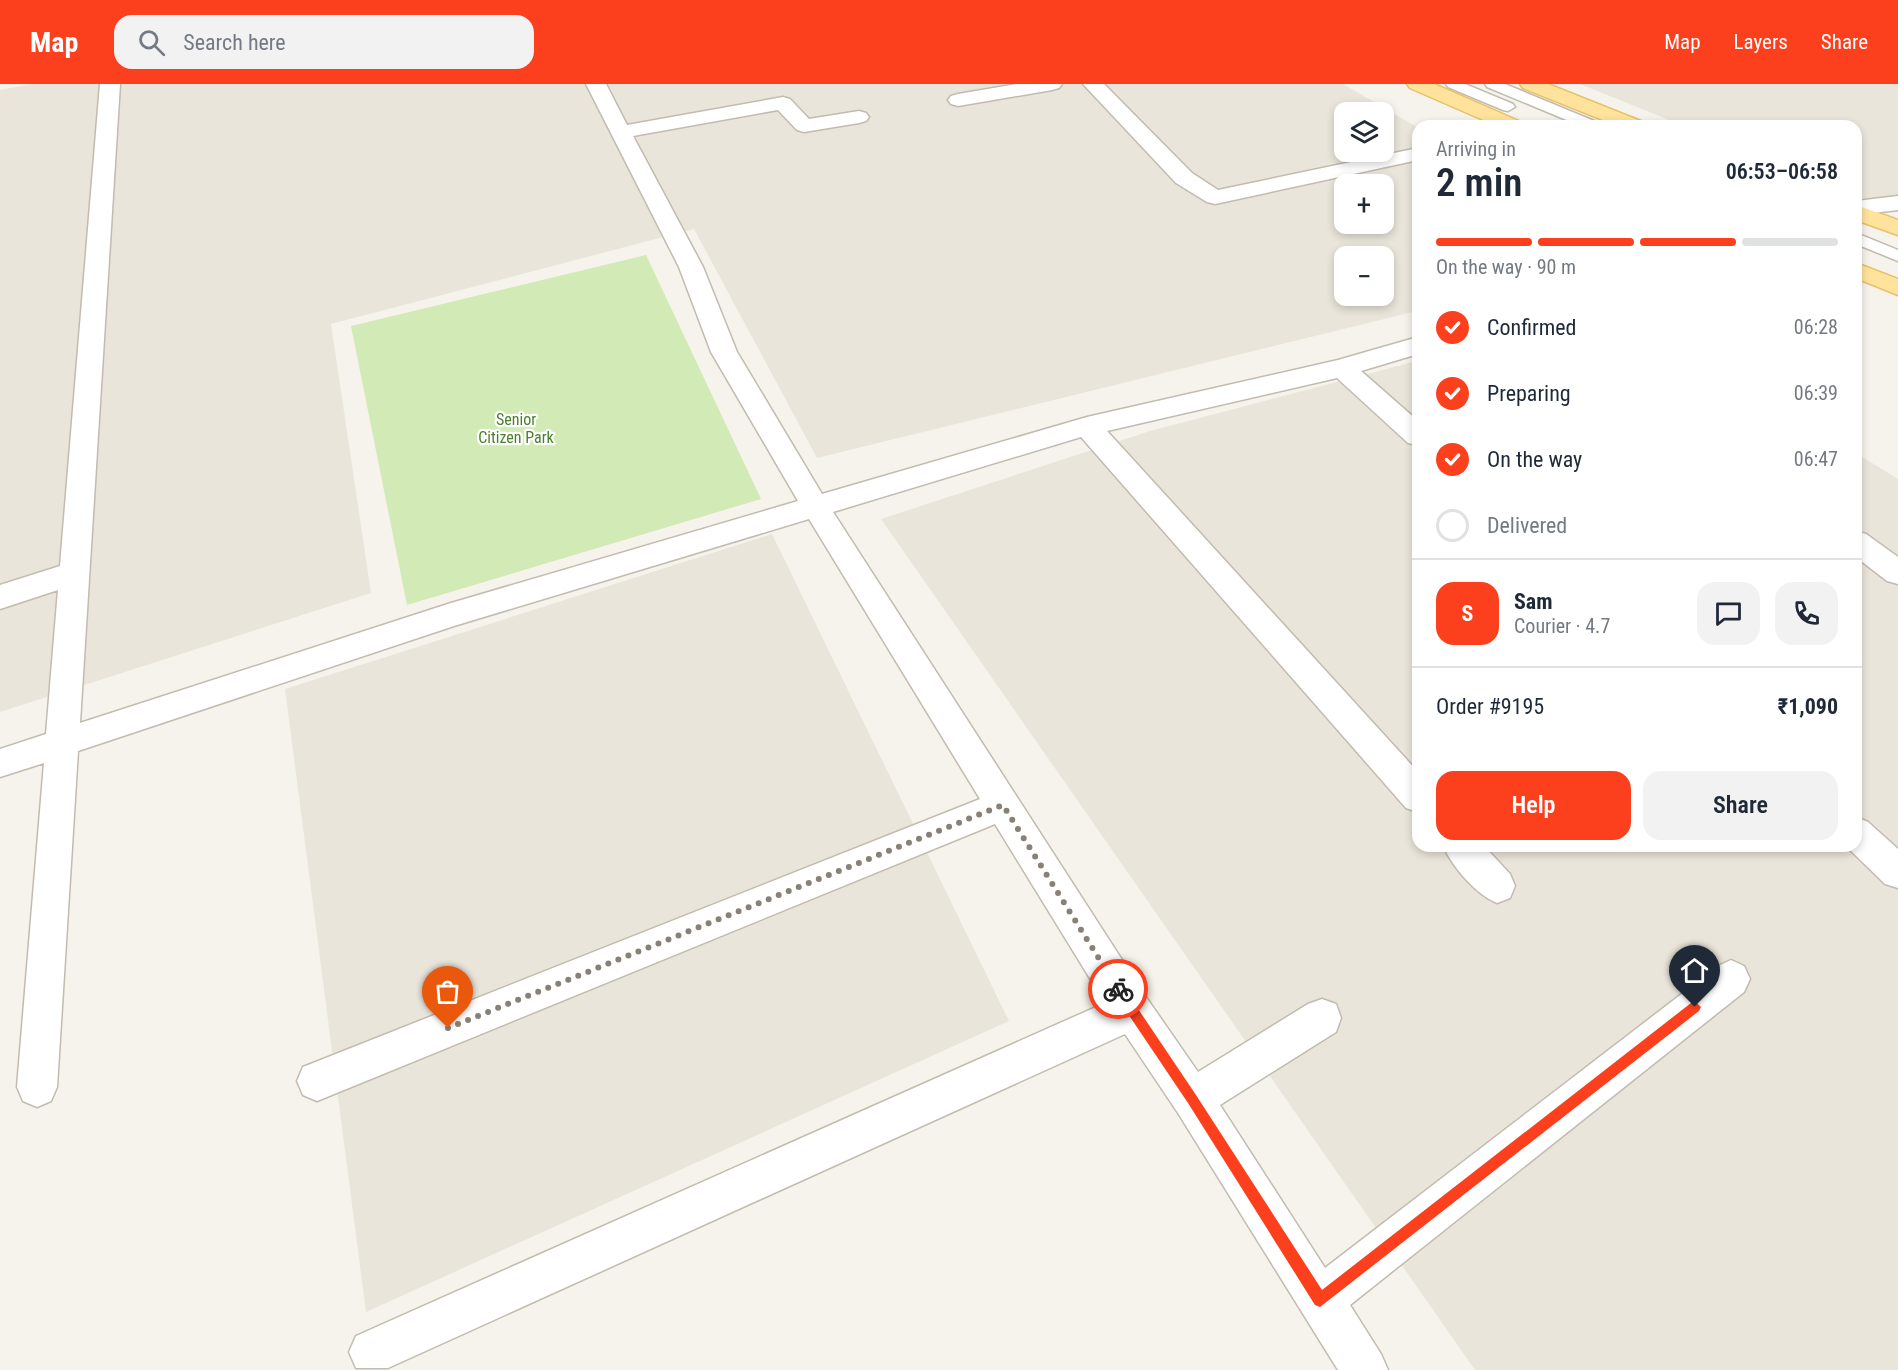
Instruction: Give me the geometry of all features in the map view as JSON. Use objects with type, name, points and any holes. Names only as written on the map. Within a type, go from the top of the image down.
[{"type":"main road","points":[[1417,84],[1516,119]]},
{"type":"main road","points":[[1530,84],[1621,120]]},
{"type":"main road","points":[[1862,213],[1898,228]]},
{"type":"main road","points":[[1862,273],[1898,288]]},
{"type":"street","points":[[37,1087],[110,84]]},
{"type":"street","points":[[596,84],[692,267],[724,352],[815,507],[1132,1011],[1192,1099],[1365,1370]]},
{"type":"street","points":[[958,100],[1052,84]]},
{"type":"street","points":[[1093,84],[1184,178],[1215,197],[1412,155]]},
{"type":"street","points":[[621,132],[783,104],[804,126],[859,117]]},
{"type":"street","points":[[1862,209],[1898,203]]},
{"type":"street","points":[[0,763],[451,615],[1087,426],[1342,368],[1412,347]]},
{"type":"street","points":[[1342,368],[1412,431]]},
{"type":"street","points":[[1087,426],[1412,790]]},
{"type":"street","points":[[1862,547],[1898,573]]},
{"type":"street","points":[[0,597],[75,573]]},
{"type":"street","points":[[317,1081],[1003,805]]},
{"type":"street","points":[[1862,839],[1898,872]]},
{"type":"street","points":[[1466,852],[1497,886]]},
{"type":"street","points":[[1320,1300],[1731,979]]},
{"type":"street","points":[[372,1352],[1132,1011]]},
{"type":"street","points":[[1192,1099],[1322,1018]]},
{"type":"lane","points":[[1453,84],[1516,119]]},
{"type":"lane","points":[[1492,84],[1579,120]]},
{"type":"lane","points":[[1862,241],[1898,256]]},
{"type":"shaded area","points":[[32,84],[1343,84],[1374,102],[1334,102],[1334,162],[1394,162],[1394,114],[1412,124],[1412,312],[817,458],[694,229],[331,324],[371,593],[0,712],[0,90]]},
{"type":"shaded area","points":[[1580,84],[1898,84],[1898,212],[1862,197],[1862,120],[1669,120]]},
{"type":"shaded area","points":[[1412,362],[1412,852],[1862,852],[1862,457],[1898,479],[1898,1370],[1475,1370],[881,519],[1150,431]]},
{"type":"shaded area","points":[[772,534],[1009,1021],[366,1312],[285,689]]},
{"type":"green space","name":"Senior Citizen Park","points":[[646,255],[761,499],[407,605],[351,326]]},
{"type":"way so far","points":[[448,1028],[1003,805],[1118,989]]},
{"type":"route","points":[[1118,989],[1192,1099],[1320,1300],[1695,1007]]}]
